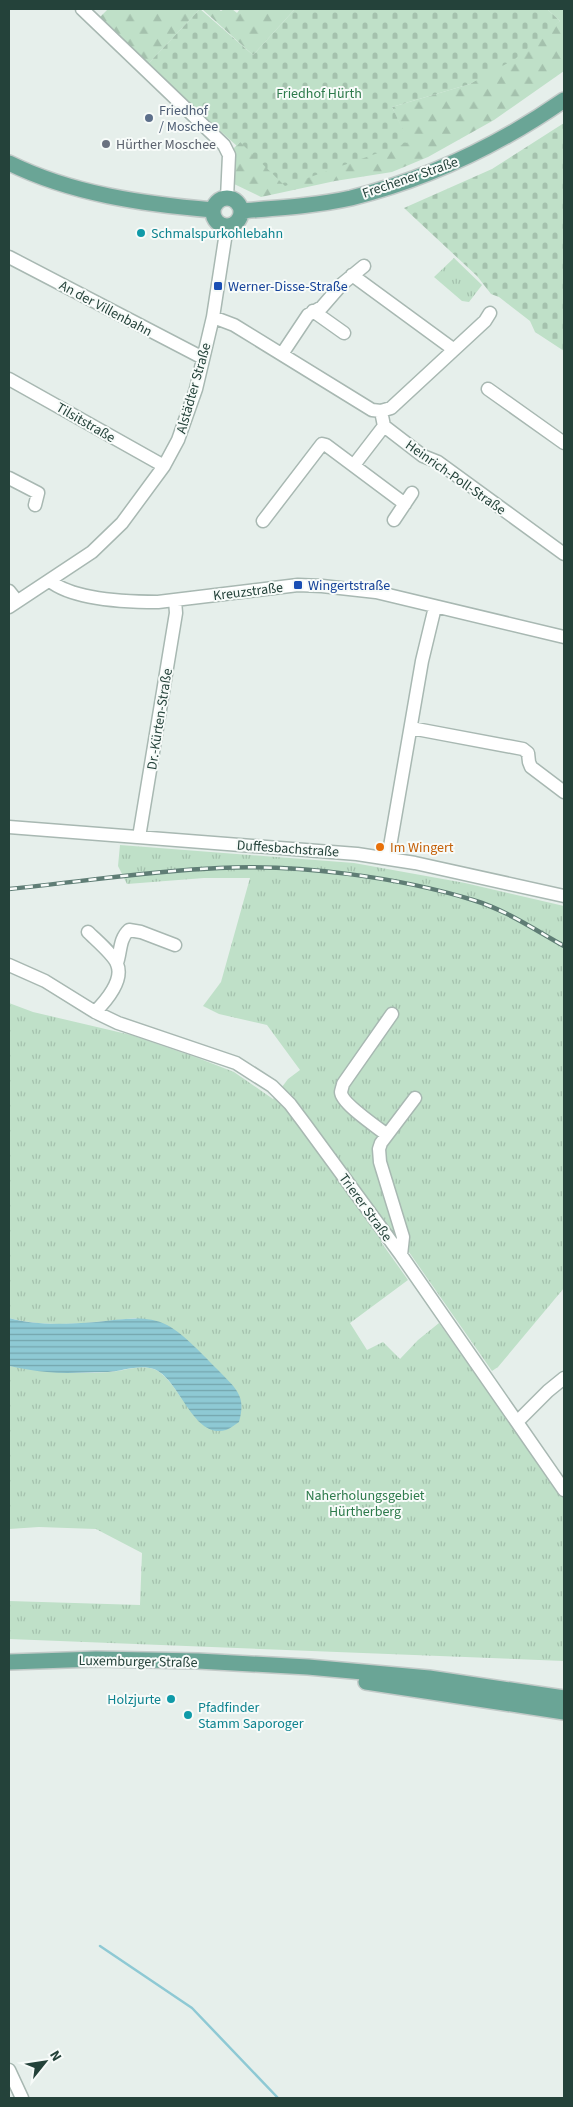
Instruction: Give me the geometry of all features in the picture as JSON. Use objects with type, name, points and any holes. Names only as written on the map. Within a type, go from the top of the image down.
[{"type":"main road","name":"Frechener Straße","points":[[241,211],[297,206],[350,198],[423,176],[467,157],[508,136],[564,100]]},
{"type":"main road","points":[[9,163],[48,179],[122,200],[213,210]]},
{"type":"main road","points":[[227,198],[237,202],[241,211],[239,220],[226,226],[218,222],[213,210],[220,200],[227,198]]},
{"type":"main road","name":"Luxemburger Straße","points":[[9,1662],[96,1659],[198,1661],[268,1666]]},
{"type":"main road","points":[[268,1666],[308,1667],[430,1678],[564,1698]]},
{"type":"main road","points":[[268,1666],[564,1712]]},
{"type":"street","points":[[82,9],[224,145],[229,155],[227,198]]},
{"type":"street","name":"Alstädter Straße","points":[[12,600],[50,581],[110,537],[164,466],[187,419],[203,358],[213,317],[226,226]]},
{"type":"street","name":"An der Villenbahn","points":[[9,257],[203,358]]},
{"type":"street","points":[[282,354],[313,311],[322,307],[364,266]]},
{"type":"street","points":[[352,276],[453,349]]},
{"type":"street","points":[[313,311],[344,333]]},
{"type":"street","points":[[213,317],[234,324],[372,410],[381,411],[391,408],[485,320],[490,313]]},
{"type":"street","name":"Tilsitstraße","points":[[9,378],[164,466]]},
{"type":"street","points":[[488,389],[564,442]]},
{"type":"street","points":[[354,465],[384,426],[381,411]]},
{"type":"street","name":"Heinrich-Poll-Straße","points":[[384,426],[423,456],[438,462],[564,554]]},
{"type":"street","points":[[263,521],[322,444],[409,498],[394,520]]},
{"type":"street","points":[[9,478],[38,493],[36,505]]},
{"type":"street","name":"Kreuzstraße","points":[[50,581],[60,589],[77,594],[143,602],[175,600],[298,585],[322,586],[376,592],[564,637]]},
{"type":"street","name":"Dr.-Kürten-Straße","points":[[139,837],[176,613],[175,600]]},
{"type":"street","points":[[388,858],[422,661],[435,607]]},
{"type":"street","points":[[411,728],[523,749],[528,753],[531,767],[564,792]]},
{"type":"street","name":"Duffesbachstraße","points":[[9,827],[357,854],[388,858],[564,896]]},
{"type":"street","points":[[96,1012],[111,992],[118,971],[117,963],[120,946],[128,930],[141,932],[175,945]]},
{"type":"street","points":[[88,932],[117,963]]},
{"type":"street","name":"Trierer Straße","points":[[9,965],[44,981],[118,1023],[236,1063],[272,1086],[290,1104],[401,1255],[564,1490]]},
{"type":"street","points":[[387,1135],[351,1107],[340,1091],[392,1014]]},
{"type":"street","points":[[401,1255],[402,1237],[380,1162],[379,1149],[387,1135],[415,1098]]},
{"type":"street","points":[[517,1422],[564,1378]]},
{"type":"street","points":[[9,2070],[22,2098]]},
{"type":"green space","points":[[108,9],[200,9],[147,65],[99,18]]},
{"type":"green space","name":"Friedhof Hürth","points":[[200,9],[253,55],[295,9],[547,9],[560,21],[515,59],[470,84],[392,107],[409,142],[285,186],[240,142],[237,146],[147,65]]},
{"type":"green space","points":[[202,9],[218,9],[221,11],[232,9],[237,13],[240,9],[295,9],[253,55]]},
{"type":"green space","points":[[547,9],[564,9],[564,71],[494,120],[428,157],[392,172],[335,181],[261,197],[232,183],[232,150],[240,142],[408,142],[392,107],[470,84],[560,21]]},
{"type":"green space","points":[[564,123],[564,351],[535,332],[530,321],[499,297],[491,294],[477,276],[404,208],[492,169]]},
{"type":"green space","points":[[454,258],[482,285],[469,302],[462,301],[434,277]]},
{"type":"green space","name":"Naherholungsgebiet Hürtherberg","points":[[120,845],[354,863],[465,883],[564,906],[564,1288],[498,1367],[492,1371],[395,1232],[381,1242],[408,1280],[350,1323],[367,1350],[383,1342],[400,1359],[418,1340],[439,1323],[564,1499],[564,1661],[9,1639],[9,1601],[140,1605],[142,1553],[96,1529],[39,1527],[9,1529],[9,1366],[77,1373],[118,1371],[142,1367],[151,1368],[164,1376],[182,1399],[136,1318],[56,1324],[9,1318],[9,1003],[33,1012],[131,1035],[198,1058],[234,1072],[273,1099],[288,1079],[300,1070],[267,1025],[219,1014],[203,1006],[221,982],[250,878],[204,878],[127,884],[118,866]]},
{"type":"water","points":[[9,1318],[52,1324],[141,1319],[167,1325],[194,1346],[234,1387],[240,1398],[241,1405],[239,1422],[226,1430],[214,1431],[204,1426],[187,1407],[172,1384],[154,1369],[143,1367],[108,1372],[62,1373],[9,1366]]},
{"type":"waterway","points":[[100,1946],[192,2008],[278,2098]]},
{"type":"railway","points":[[9,889],[193,869],[250,867],[314,870],[413,885],[473,900],[509,915],[564,946]]},
{"type":"place","name":"Friedhof / Moschee","points":[[149,118]]},
{"type":"place","name":"Hürther Moschee","points":[[106,144]]},
{"type":"place","name":"Schmalspurkohlebahn","points":[[141,233]]},
{"type":"place","name":"Werner-Disse-Straße","points":[[218,286]]},
{"type":"place","name":"Wingertstraße","points":[[298,585]]},
{"type":"place","name":"Im Wingert","points":[[380,847]]},
{"type":"place","name":"Holzjurte","points":[[171,1699]]},
{"type":"place","name":"Pfadfinder Stamm Saporoger","points":[[188,1715]]}]
